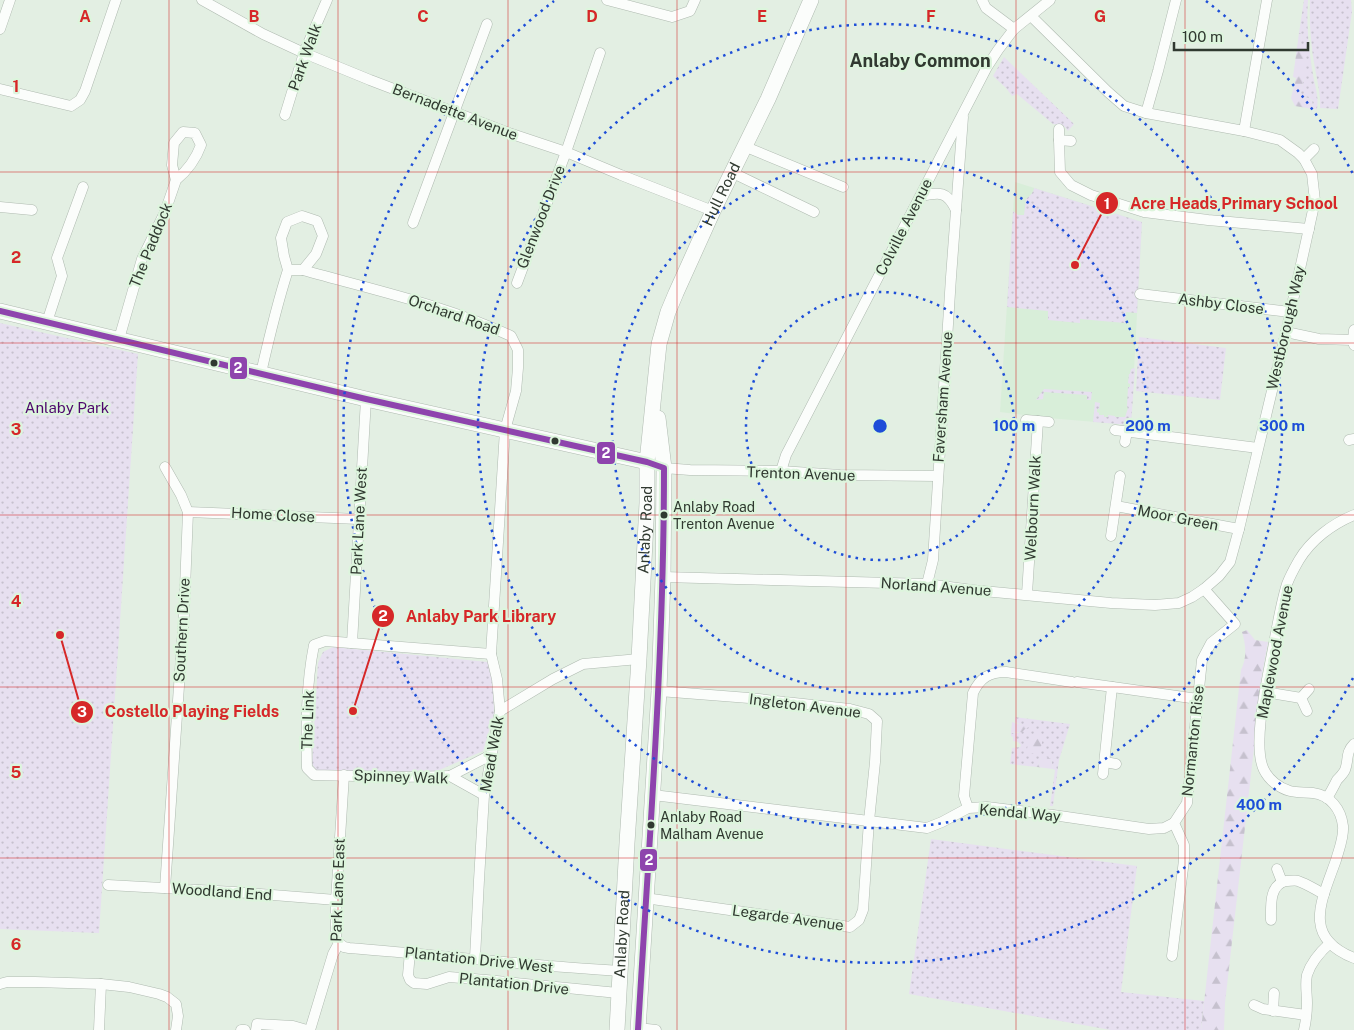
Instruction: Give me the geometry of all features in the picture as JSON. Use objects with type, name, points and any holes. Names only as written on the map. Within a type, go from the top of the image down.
[{"type":"main road","name":"Hull Road","points":[[655,394],[659,344],[668,312],[713,211],[772,92],[808,1]]},
{"type":"main road","points":[[0,311],[366,398],[647,462]]},
{"type":"main road","name":"Anlaby Road","points":[[617,1030],[639,659],[647,503],[647,462],[655,394]]},
{"type":"main road","name":"Anlaby Road","points":[[638,1029],[659,692],[663,577],[664,468],[655,394]]},
{"type":"street","points":[[0,29],[10,0]]},
{"type":"street","points":[[0,89],[72,106],[80,100],[85,91],[116,0]]},
{"type":"street","name":"Bernadette Avenue","points":[[202,0],[263,34],[304,53],[509,133],[566,152],[713,211]]},
{"type":"street","name":"Park Walk","points":[[286,115],[304,53],[327,0]]},
{"type":"street","points":[[607,0],[672,17],[690,11],[695,0]]},
{"type":"street","points":[[982,0],[986,8],[1014,29]]},
{"type":"street","name":"Colville Avenue","points":[[781,471],[786,455],[998,50],[1014,29],[1050,0]]},
{"type":"street","points":[[1146,114],[1176,0]]},
{"type":"street","points":[[1244,131],[1267,0]]},
{"type":"street","name":"Westborough Way","points":[[1031,16],[1124,106],[1146,114],[1244,131],[1280,140],[1304,159],[1312,174],[1315,201],[1239,529],[1230,562],[1219,576],[1204,589]]},
{"type":"street","points":[[413,223],[487,24]]},
{"type":"street","name":"Glenwood Drive","points":[[517,283],[566,152],[600,53]]},
{"type":"street","name":"Faversham Avenue","points":[[927,584],[933,560],[964,113]]},
{"type":"street","points":[[1059,129],[1060,172],[1070,185],[1091,195],[1144,212],[1309,229]]},
{"type":"street","points":[[1059,140],[1070,141]]},
{"type":"street","points":[[746,147],[843,187]]},
{"type":"street","points":[[1304,159],[1314,149]]},
{"type":"street","points":[[733,173],[814,212]]},
{"type":"street","name":"The Paddock","points":[[119,339],[142,259],[165,212],[176,180]]},
{"type":"street","points":[[47,322],[62,276],[57,258],[83,188]]},
{"type":"street","points":[[921,196],[942,194],[950,199],[956,210]]},
{"type":"street","points":[[0,208],[32,210]]},
{"type":"street","points":[[261,372],[288,270],[280,238],[287,222],[302,216],[317,222],[323,236],[316,254],[303,270],[288,270]]},
{"type":"street","name":"Orchard Road","points":[[303,270],[436,307],[484,323],[511,336],[518,350],[518,368],[516,391],[505,430]]},
{"type":"street","name":"Ashby Close","points":[[1140,294],[1290,312]]},
{"type":"street","points":[[1150,307],[1152,296]]},
{"type":"street","points":[[1286,332],[1319,339],[1354,338]]},
{"type":"street","name":"Park Lane West","points":[[352,642],[366,398]]},
{"type":"street","points":[[1026,420],[1049,422]]},
{"type":"street","name":"Welbourn Walk","points":[[1027,594],[1038,421]]},
{"type":"street","name":"Mead Walk","points":[[475,958],[484,795],[500,711],[491,654],[505,430]]},
{"type":"street","points":[[1115,430],[1126,437],[1258,448]]},
{"type":"street","name":"Southern Drive","points":[[164,467],[181,495],[188,512],[184,614],[165,888]]},
{"type":"street","name":"Trenton Avenue","points":[[664,468],[731,472],[781,471],[840,475],[938,476]]},
{"type":"street","name":"Moor Green","points":[[1111,536],[1120,476]]},
{"type":"street","name":"Moor Green","points":[[1116,506],[1239,529]]},
{"type":"street","name":"Home Close","points":[[188,512],[359,519]]},
{"type":"street","name":"Maplewood Avenue","points":[[1328,798],[1282,788],[1271,780],[1264,769],[1260,754],[1262,712],[1282,604],[1288,582],[1299,559],[1315,540],[1333,526],[1353,518]]},
{"type":"street","name":"Norland Avenue","points":[[663,577],[927,584],[1111,603],[1155,605],[1178,603],[1204,589]]},
{"type":"street","name":"Normanton Rise","points":[[1174,823],[1187,803],[1202,660],[1210,643],[1235,624],[1204,589]]},
{"type":"street","name":"The Link","points":[[344,775],[314,774],[307,768],[308,698],[314,645],[325,641],[352,642]]},
{"type":"street","points":[[352,642],[491,654]]},
{"type":"street","points":[[500,711],[553,679],[583,664],[639,659]]},
{"type":"street","points":[[968,808],[964,796],[973,693],[985,677],[997,672],[1006,672],[1198,699]]},
{"type":"street","points":[[1058,692],[1060,680]]},
{"type":"street","points":[[1103,774],[1112,687]]},
{"type":"street","points":[[1301,698],[1309,689]]},
{"type":"street","name":"Ingleton Avenue","points":[[659,692],[850,709],[869,714],[876,721],[877,737],[869,822]]},
{"type":"street","points":[[1265,692],[1301,698]]},
{"type":"street","points":[[1301,698],[1307,712]]},
{"type":"street","points":[[1354,744],[1350,747],[1347,755],[1347,765],[1344,773],[1338,779],[1328,798],[1341,815],[1343,828],[1342,843],[1319,911],[1323,934],[1342,953],[1354,958]]},
{"type":"street","points":[[450,776],[491,755]]},
{"type":"street","points":[[1104,762],[1116,764]]},
{"type":"street","name":"Spinney Walk","points":[[344,775],[450,776],[484,795]]},
{"type":"street","name":"Park Lane East","points":[[256,1030],[257,1024],[293,1026],[309,1030],[333,954],[339,943],[336,938],[336,900],[344,775]]},
{"type":"street","name":"Kendal Way","points":[[653,795],[927,828],[968,808],[987,807],[1148,829],[1164,828],[1174,823]]},
{"type":"street","name":"Legarde Avenue","points":[[645,898],[850,927],[859,920],[863,910],[869,822]]},
{"type":"street","points":[[1172,956],[1184,852],[1184,845],[1174,823]]},
{"type":"street","points":[[1277,869],[1282,882]]},
{"type":"street","points":[[1271,920],[1272,895],[1282,882],[1298,881],[1324,894]]},
{"type":"street","name":"Woodland End","points":[[108,885],[336,900]]},
{"type":"street","name":"Plantation Drive West","points":[[339,943],[349,948],[475,958],[552,967],[620,971]]},
{"type":"street","points":[[1304,1030],[1308,974],[1313,962],[1330,943]]},
{"type":"street","name":"Plantation Drive","points":[[410,952],[408,975],[414,983],[427,984],[449,977],[618,993]]},
{"type":"street","points":[[0,984],[16,982],[101,984],[129,987],[159,994],[176,1004],[178,1016],[176,1030]]},
{"type":"street","points":[[99,1030],[101,984]]},
{"type":"street","points":[[1273,1011],[1274,993]]},
{"type":"street","points":[[1254,1005],[1273,1011],[1306,1015]]},
{"type":"street","points":[[638,1029],[656,1030]]},
{"type":"shaded area","points":[[1015,182],[1142,222],[1131,425],[1000,412]]},
{"type":"green space","points":[[1304,0],[1308,0],[1308,38],[1317,96],[1317,109],[1313,109],[1312,100],[1302,97],[1300,94],[1304,79],[1300,47],[1302,34],[1299,33]]},
{"type":"green space","points":[[1310,0],[1351,0],[1352,12],[1338,109],[1320,108],[1311,43]]},
{"type":"green space","points":[[1299,33],[1302,34],[1300,47],[1304,52],[1304,79],[1300,94],[1302,97],[1309,98],[1312,101],[1313,109],[1295,106],[1291,98],[1296,78],[1293,77]]},
{"type":"green space","points":[[1004,57],[1074,124],[1068,131],[1064,126],[1053,124],[1017,94],[1012,96],[993,76]]},
{"type":"green space","points":[[1034,188],[1142,222],[1137,313],[1126,312],[1125,323],[1080,319],[1080,323],[1048,320],[1048,311],[1007,307],[1013,211],[1018,215],[1024,215],[1026,199]]},
{"type":"green space","name":"Anlaby Park","points":[[0,323],[138,354],[99,933],[0,929]]},
{"type":"green space","points":[[1139,337],[1226,348],[1220,400],[1136,391]]},
{"type":"green space","points":[[1135,368],[1131,425],[1093,422],[1095,402],[1100,403],[1099,409],[1097,409],[1099,415],[1104,415],[1104,417],[1108,417],[1108,415],[1125,417],[1128,408],[1128,387],[1130,387],[1128,383],[1129,374],[1131,369]]},
{"type":"green space","points":[[1044,389],[1092,392],[1091,400],[1087,400],[1087,395],[1044,392],[1043,399],[1036,400]]},
{"type":"green space","points":[[1247,630],[1255,640],[1268,642],[1257,708],[1225,1003],[1224,1030],[1201,1030],[1241,670],[1245,656],[1242,632]]},
{"type":"green space","points":[[333,647],[488,662],[493,680],[494,713],[483,751],[437,771],[317,771],[312,764],[318,663],[323,652]]},
{"type":"green space","points":[[1015,717],[1070,724],[1059,760],[1053,806],[1050,806],[1055,770],[1053,769],[1051,759],[1041,758],[1037,767],[1010,764],[1012,748],[1020,747],[1021,745],[1013,741],[1011,736],[1011,733],[1019,733],[1022,725],[1015,722]]},
{"type":"green space","points":[[1012,722],[1022,725],[1027,723],[1029,727],[1022,732],[1011,733]]},
{"type":"green space","points":[[1038,733],[1042,745],[1036,754],[1030,753],[1027,749],[1028,744],[1032,737]]},
{"type":"green space","points":[[1041,758],[1051,759],[1053,769],[1037,767]]},
{"type":"green space","points":[[931,839],[1137,866],[1121,992],[1204,1001],[1201,1030],[1111,1030],[909,994]]},
{"type":"transit line","name":"2","points":[[0,311],[366,399],[647,462],[664,468],[659,679],[638,1030]]},
{"type":"place","name":"Acre Heads Primary School","points":[[1075,265]]},
{"type":"place","name":"Anlaby Road Trenton Avenue","points":[[664,515]]},
{"type":"place","name":"Costello Playing Fields","points":[[60,635]]},
{"type":"place","name":"Anlaby Park Library","points":[[353,711]]},
{"type":"place","name":"Anlaby Road Malham Avenue","points":[[651,825]]},
{"type":"district","name":"Anlaby Common","points":[[920,61]]}]
